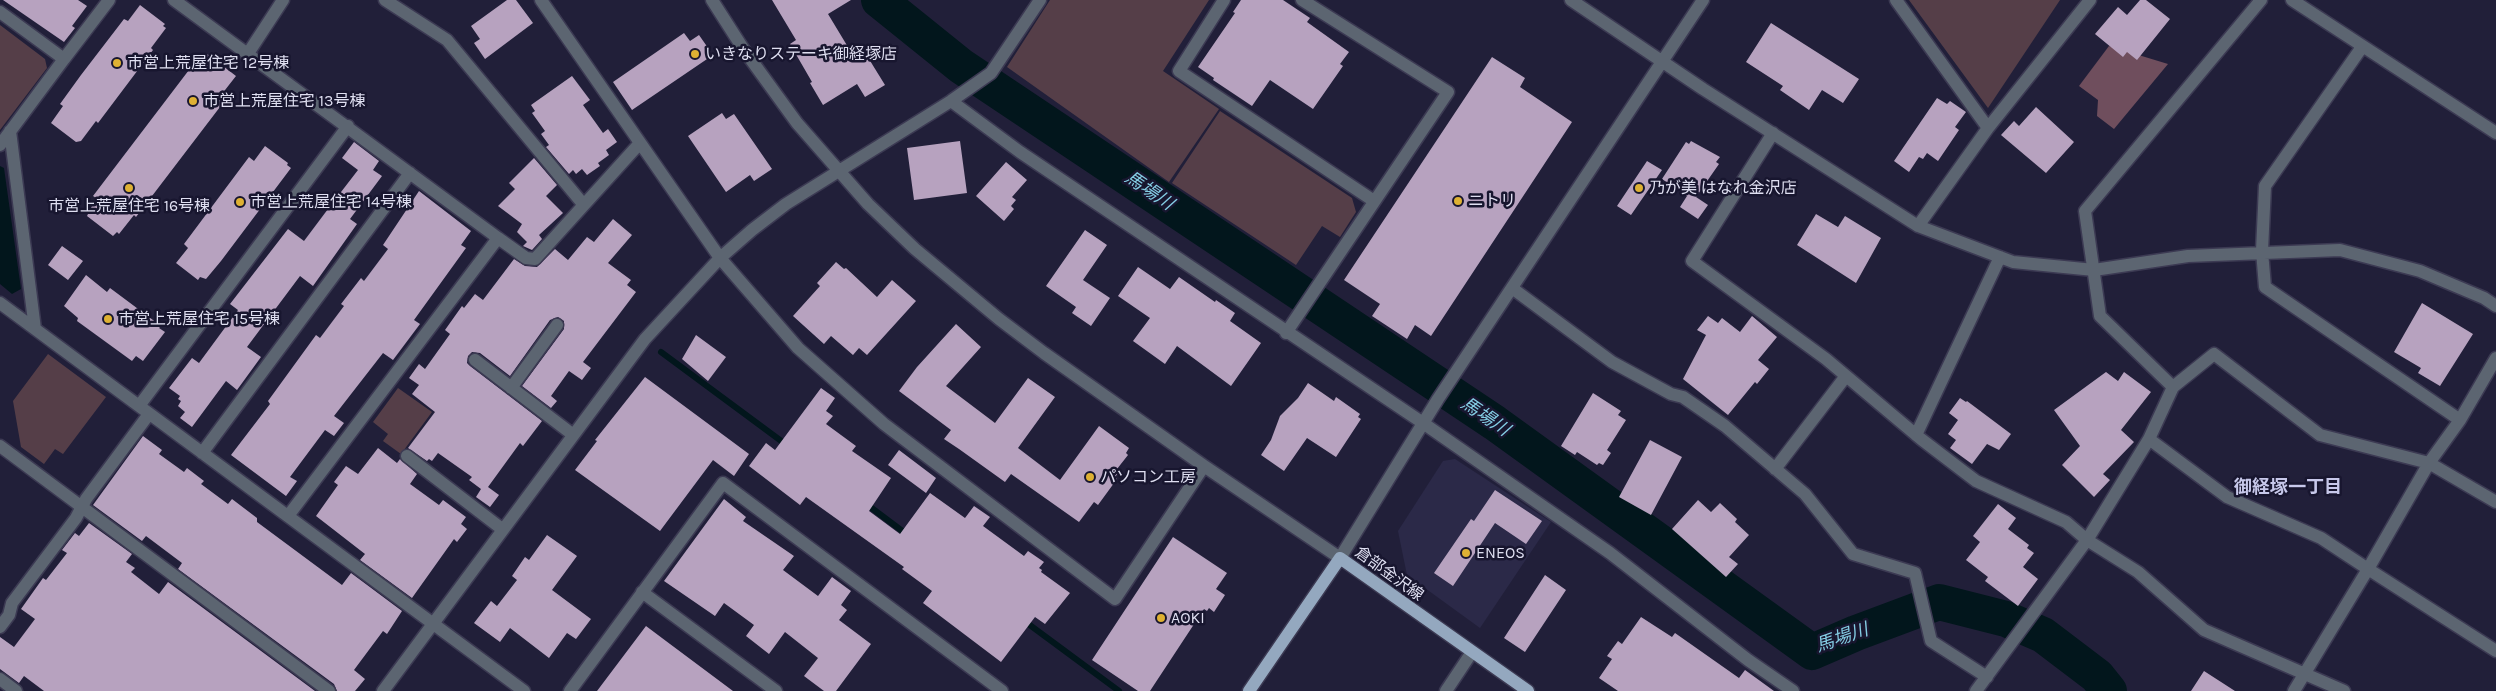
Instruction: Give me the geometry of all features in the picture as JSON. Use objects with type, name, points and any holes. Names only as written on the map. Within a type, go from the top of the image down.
[{"type":"main road","name":"倉部金沢線","points":[[1249,691],[1340,558],[1528,691]]},
{"type":"street","points":[[0,145],[109,0]]},
{"type":"street","points":[[174,0],[526,258],[535,259],[640,143]]},
{"type":"street","points":[[247,55],[283,0]]},
{"type":"street","points":[[385,0],[447,40],[584,204]]},
{"type":"street","points":[[541,0],[720,258],[798,348],[884,424],[1115,599],[1204,466]]},
{"type":"street","points":[[712,0],[765,80],[839,172],[868,204],[915,249],[999,320],[1204,466],[1340,558],[1452,377],[1703,0]]},
{"type":"street","points":[[382,691],[434,624],[572,434],[645,339],[720,258],[786,204],[951,101],[991,73],[1039,0]]},
{"type":"street","points":[[1224,0],[1179,71],[1374,201]]},
{"type":"street","points":[[1286,333],[1448,92],[1302,0]]},
{"type":"street","points":[[1571,0],[1918,226],[2013,262],[2094,270],[2188,256],[2262,251],[2340,250],[2420,271],[2484,298],[2496,306]]},
{"type":"street","points":[[1896,0],[1988,128]]},
{"type":"street","points":[[1918,226],[1988,128],[2090,0]]},
{"type":"street","points":[[2173,388],[2100,316],[2085,211],[2261,0]]},
{"type":"street","points":[[2292,0],[2496,133]]},
{"type":"street","points":[[0,12],[64,59]]},
{"type":"street","points":[[2362,47],[2265,186],[2262,251],[2265,287],[2460,420]]},
{"type":"street","points":[[951,101],[1020,152],[1286,333],[1423,423],[1610,553],[1748,660],[1793,691]]},
{"type":"street","points":[[0,627],[9,615],[12,603],[76,518],[144,410],[348,126]]},
{"type":"street","points":[[10,131],[35,329]]},
{"type":"street","points":[[1774,133],[1692,261],[1846,376],[1916,435],[1976,481],[2066,522],[2087,540],[2138,572],[2204,630],[2303,675],[2344,691]]},
{"type":"street","points":[[202,453],[410,172]]},
{"type":"street","points":[[288,516],[498,238]]},
{"type":"street","points":[[1916,435],[2000,257]]},
{"type":"street","points":[[1512,288],[1612,362],[1671,394],[1683,397],[1725,426],[1805,494],[1853,554],[1915,573],[1931,641],[1987,677]]},
{"type":"street","points":[[0,303],[524,691]]},
{"type":"street","points":[[512,388],[557,325]]},
{"type":"street","points":[[1976,691],[2087,540],[2149,440],[2173,388],[2214,354],[2320,436],[2429,463],[2496,502]]},
{"type":"street","points":[[2294,691],[2368,569],[2429,463],[2460,420],[2496,358]]},
{"type":"street","points":[[475,360],[572,434]]},
{"type":"street","points":[[1775,469],[1846,376]]},
{"type":"street","points":[[2149,440],[2227,497],[2321,538],[2496,651]]},
{"type":"street","points":[[0,446],[329,691]]},
{"type":"street","points":[[407,456],[502,529]]},
{"type":"street","points":[[570,691],[723,483],[1002,691]]},
{"type":"street","points":[[642,592],[776,691]]},
{"type":"street","points":[[1446,691],[1472,652]]},
{"type":"street","points":[[0,679],[16,691]]},
{"type":"shaded area","points":[[1050,0],[1209,0],[1163,71],[1219,109],[1169,182],[1007,67]]},
{"type":"shaded area","points":[[1909,0],[2060,0],[1988,108]]},
{"type":"shaded area","points":[[0,25],[45,59],[47,68],[0,130]]},
{"type":"shaded area","points":[[2109,46],[2168,64],[2114,129],[2097,116],[2098,100],[2079,86]]},
{"type":"shaded area","points":[[1220,111],[1352,198],[1356,212],[1340,237],[1322,226],[1296,265],[1172,183]]},
{"type":"shaded area","points":[[48,354],[106,397],[63,454],[55,449],[44,464],[21,447],[13,401]]},
{"type":"shaded area","points":[[398,388],[432,412],[401,454],[383,441],[388,434],[373,422]]},
{"type":"shaded area","name":"ENEOS","points":[[1455,459],[1551,522],[1480,628],[1407,575],[1398,531],[1443,461]]},
{"type":"water","points":[[0,166],[4,168],[21,289],[12,294],[0,284]]},
{"type":"building","points":[[3,0],[78,0],[87,6],[72,26],[75,28],[64,42]]},
{"type":"building","points":[[507,0],[516,0],[533,23],[485,59],[474,43],[480,39],[471,26]]},
{"type":"building","points":[[772,0],[851,0],[828,14],[854,57],[864,51],[885,85],[865,97],[857,84],[823,105],[790,44],[796,40]]},
{"type":"building","points":[[1241,0],[1283,0],[1310,18],[1307,22],[1349,52],[1340,64],[1343,66],[1313,109],[1270,80],[1252,106],[1213,80],[1214,78],[1198,67],[1235,13],[1233,12]]},
{"type":"building","points":[[2140,0],[2146,0],[2170,19],[2137,60],[2127,52],[2123,57],[2095,34],[2118,7],[2127,15]]},
{"type":"building","name":"市営上荒屋住宅 12号棟","points":[[140,5],[165,24],[163,26],[166,28],[151,48],[153,50],[98,123],[96,121],[81,141],[76,142],[51,123],[63,106],[60,104],[81,75],[124,19],[128,21]]},
{"type":"building","points":[[1771,23],[1859,79],[1843,103],[1822,90],[1809,110],[1780,90],[1783,86],[1746,62]]},
{"type":"building","points":[[684,33],[690,41],[699,35],[713,55],[632,110],[613,82]]},
{"type":"building","points":[[206,53],[236,76],[218,99],[223,103],[136,217],[134,215],[119,234],[117,232],[113,236],[87,216],[96,198],[93,196],[192,66],[194,68]]},
{"type":"building","name":"ニトリ","points":[[1492,57],[1525,78],[1520,87],[1572,122],[1431,336],[1415,325],[1407,339],[1372,316],[1380,304],[1344,280]]},
{"type":"building","points":[[572,76],[590,100],[583,105],[603,133],[608,129],[617,142],[606,150],[609,155],[598,163],[600,166],[587,175],[582,169],[576,174],[573,170],[569,174],[546,147],[549,145],[541,134],[545,131],[532,113],[535,111],[531,105]]},
{"type":"building","points":[[1937,98],[1947,104],[1950,101],[1966,112],[1955,127],[1959,130],[1938,161],[1927,153],[1923,159],[1919,157],[1909,172],[1894,161]]},
{"type":"building","points":[[2036,107],[2074,142],[2046,173],[2001,135],[2014,121],[2019,126]]},
{"type":"building","points":[[722,113],[726,119],[734,114],[772,169],[754,181],[750,175],[726,192],[688,136]]},
{"type":"building","points":[[960,141],[967,193],[914,200],[907,148]]},
{"type":"building","points":[[1691,141],[1720,157],[1716,162],[1719,164],[1696,197],[1708,205],[1698,219],[1680,207],[1687,196],[1662,179],[1686,142],[1689,144]]},
{"type":"building","points":[[354,142],[379,161],[373,170],[382,176],[350,219],[357,224],[313,286],[300,276],[247,347],[261,357],[237,390],[226,381],[192,427],[180,418],[185,412],[178,406],[181,401],[178,399],[180,396],[169,388],[192,358],[199,363],[238,310],[230,304],[288,229],[304,241],[358,170],[342,158]]},
{"type":"building","name":"市営上荒屋住宅 14号棟","points":[[265,146],[288,163],[287,165],[291,168],[221,261],[206,279],[200,277],[198,280],[176,263],[188,248],[184,244],[249,157],[254,161]]},
{"type":"building","points":[[534,158],[557,185],[546,196],[563,213],[539,235],[542,239],[532,250],[523,246],[527,242],[517,232],[522,224],[498,206],[515,189],[509,183]]},
{"type":"building","name":"乃が美 はなれ金沢店","points":[[1647,161],[1662,170],[1631,215],[1617,206]]},
{"type":"building","points":[[1006,162],[1027,180],[1012,197],[1016,200],[1011,206],[1014,209],[1004,221],[976,196]]},
{"type":"building","points":[[419,191],[471,231],[461,245],[466,248],[414,320],[420,324],[393,360],[383,353],[334,416],[344,423],[334,436],[325,430],[290,477],[297,481],[286,496],[231,455],[270,404],[268,401],[316,335],[320,338],[344,306],[341,304],[361,278],[364,281],[388,249],[383,245]]},
{"type":"building","points":[[1816,214],[1838,227],[1845,216],[1881,238],[1856,283],[1797,245]]},
{"type":"building","points":[[613,219],[632,235],[608,263],[631,280],[627,285],[636,292],[583,362],[591,368],[582,380],[569,371],[551,396],[557,401],[551,408],[522,386],[564,329],[564,321],[558,317],[550,320],[510,376],[480,353],[472,352],[468,356],[467,363],[470,366],[542,421],[523,446],[520,443],[488,487],[499,495],[490,507],[476,497],[481,489],[469,480],[472,477],[438,453],[432,461],[429,459],[427,461],[408,448],[435,412],[412,394],[419,385],[409,378],[419,364],[425,369],[450,334],[445,330],[462,306],[464,308],[475,294],[483,300],[514,259],[525,266],[537,267],[555,249],[568,260],[587,237],[594,242]]},
{"type":"building","points":[[1085,230],[1107,245],[1083,280],[1110,298],[1091,326],[1072,313],[1076,307],[1046,286]]},
{"type":"building","points":[[62,246],[83,261],[68,280],[48,265]]},
{"type":"building","points":[[836,262],[844,269],[846,268],[877,297],[892,280],[916,301],[867,355],[859,348],[853,355],[831,336],[824,344],[793,316],[820,286],[817,283]]},
{"type":"building","points":[[1138,267],[1170,289],[1179,277],[1215,302],[1216,300],[1235,313],[1230,321],[1261,343],[1231,386],[1177,346],[1165,364],[1133,341],[1150,318],[1118,296]]},
{"type":"building","name":"市営上荒屋住宅 15号棟","points":[[86,275],[107,292],[110,288],[161,326],[159,328],[165,332],[143,361],[136,356],[132,361],[77,321],[78,318],[64,306]]},
{"type":"building","points":[[2422,303],[2473,334],[2440,386],[2418,373],[2421,368],[2394,352]]},
{"type":"building","points":[[1708,316],[1718,323],[1722,318],[1740,332],[1752,316],[1777,337],[1758,360],[1769,369],[1757,384],[1755,382],[1728,415],[1683,379],[1706,335],[1697,330]]},
{"type":"building","points":[[956,324],[981,347],[946,386],[995,423],[1028,378],[1055,397],[1018,448],[1060,480],[1099,426],[1129,448],[1126,453],[1128,455],[1117,469],[1120,471],[1115,477],[1117,479],[1098,505],[1094,502],[1079,522],[1011,474],[1005,482],[944,439],[951,430],[899,391],[917,367]]},
{"type":"building","points":[[696,335],[726,357],[708,381],[682,359]]},
{"type":"building","points":[[2106,372],[2118,381],[2124,372],[2151,392],[2121,430],[2134,442],[2103,474],[2110,480],[2094,497],[2062,465],[2080,446],[2054,410]]},
{"type":"building","points":[[645,377],[749,454],[734,476],[713,460],[660,531],[575,470],[597,441],[595,440]]},
{"type":"building","points":[[1308,383],[1334,401],[1336,397],[1360,414],[1358,417],[1361,419],[1336,457],[1307,438],[1284,471],[1261,455],[1271,440],[1280,416],[1298,398]]},
{"type":"building","points":[[821,388],[835,398],[826,411],[833,416],[826,424],[856,446],[852,451],[891,478],[869,511],[900,534],[930,493],[965,518],[974,506],[990,517],[983,526],[1024,556],[1028,551],[1044,562],[1039,568],[1042,570],[1041,572],[1070,593],[1045,624],[1035,617],[1001,662],[923,603],[932,591],[902,569],[904,567],[806,497],[800,505],[749,466],[766,443],[775,450]]},
{"type":"building","points":[[1593,393],[1621,411],[1618,415],[1626,420],[1607,450],[1611,453],[1603,465],[1599,463],[1597,465],[1577,452],[1575,455],[1561,446]]},
{"type":"building","points":[[1960,398],[1967,401],[2011,434],[1999,450],[1987,444],[1972,464],[1950,448],[1956,440],[1948,434],[1958,420],[1949,413]]},
{"type":"building","points":[[143,436],[162,450],[159,454],[184,472],[187,468],[204,481],[201,484],[228,504],[232,499],[257,518],[257,522],[342,585],[351,573],[402,611],[387,634],[383,631],[354,670],[365,679],[355,691],[337,691],[334,684],[178,569],[182,563],[146,536],[142,541],[93,505]]},
{"type":"building","points":[[1650,440],[1682,457],[1651,515],[1619,497]]},
{"type":"building","points":[[378,448],[397,463],[400,459],[417,474],[410,484],[439,505],[443,500],[466,517],[461,524],[467,529],[457,542],[454,539],[412,598],[360,560],[365,554],[316,516],[338,485],[334,482],[346,466],[358,474]]},
{"type":"building","points":[[899,450],[936,478],[926,493],[888,465]]},
{"type":"building","points":[[1495,490],[1542,521],[1526,544],[1495,523],[1453,586],[1434,573],[1471,519],[1474,521]]},
{"type":"building","points":[[724,499],[746,517],[743,521],[794,556],[783,570],[818,596],[832,577],[851,591],[841,605],[847,610],[839,620],[871,644],[836,691],[824,691],[804,676],[818,658],[785,632],[769,654],[746,636],[754,625],[724,603],[715,616],[664,581]]},
{"type":"building","points":[[1698,500],[1711,512],[1720,503],[1737,519],[1735,522],[1749,535],[1729,557],[1738,564],[1726,577],[1672,529]]},
{"type":"building","points":[[1998,504],[2016,518],[2008,529],[2029,545],[2027,548],[2034,553],[2023,567],[2038,579],[2018,606],[1985,581],[1988,577],[1966,560],[1980,542],[1973,536]]},
{"type":"building","points":[[89,523],[132,554],[126,562],[135,568],[131,572],[159,594],[168,582],[315,691],[44,691],[24,676],[19,683],[0,669],[0,637],[14,647],[35,619],[21,609],[43,578],[46,580],[67,553],[62,550],[75,533],[79,536]]},
{"type":"building","points":[[547,535],[577,556],[552,590],[591,619],[576,639],[567,633],[549,658],[510,628],[500,642],[474,623],[491,601],[497,606],[517,580],[512,576],[525,557],[529,560]]},
{"type":"building","points":[[1173,537],[1227,573],[1216,589],[1225,595],[1214,612],[1209,608],[1207,611],[1204,609],[1150,691],[1138,691],[1092,660]]},
{"type":"building","points":[[1545,575],[1566,590],[1525,652],[1504,638]]},
{"type":"building","points":[[1641,617],[1672,637],[1675,633],[1739,678],[1745,670],[1774,691],[1618,691],[1599,678],[1612,659],[1607,656],[1618,641],[1622,644]]},
{"type":"building","points":[[646,626],[670,644],[733,691],[597,691]]},
{"type":"building","points":[[2204,671],[2235,691],[2191,691]]},
{"type":"waterway","name":"馬場川","points":[[879,0],[961,66],[1495,423],[1812,652],[1856,633],[1939,602],[2006,619],[2043,635],[2097,676],[2109,691]]},
{"type":"waterway","points":[[661,352],[788,446]]},
{"type":"waterway","points":[[865,503],[909,536]]},
{"type":"waterway","points":[[1023,620],[1119,691]]},
{"type":"place","name":"いきなりステーキ御経塚店","points":[[695,54]]},
{"type":"place","name":"市営上荒屋住宅 12号棟","points":[[117,63]]},
{"type":"place","name":"市営上荒屋住宅 13号棟","points":[[193,101]]},
{"type":"place","name":"市営上荒屋住宅 16号棟","points":[[129,188]]},
{"type":"place","name":"乃が美 はなれ金沢店","points":[[1639,188]]},
{"type":"place","name":"ニトリ","points":[[1458,201]]},
{"type":"place","name":"市営上荒屋住宅 14号棟","points":[[240,202]]},
{"type":"place","name":"市営上荒屋住宅 15号棟","points":[[108,319]]},
{"type":"place","name":"パソコン工房","points":[[1090,477]]},
{"type":"place","name":"ENEOS","points":[[1466,553]]},
{"type":"place","name":"AOKI","points":[[1161,618]]},
{"type":"district","name":"御経塚一丁目","points":[[2288,488]]}]
